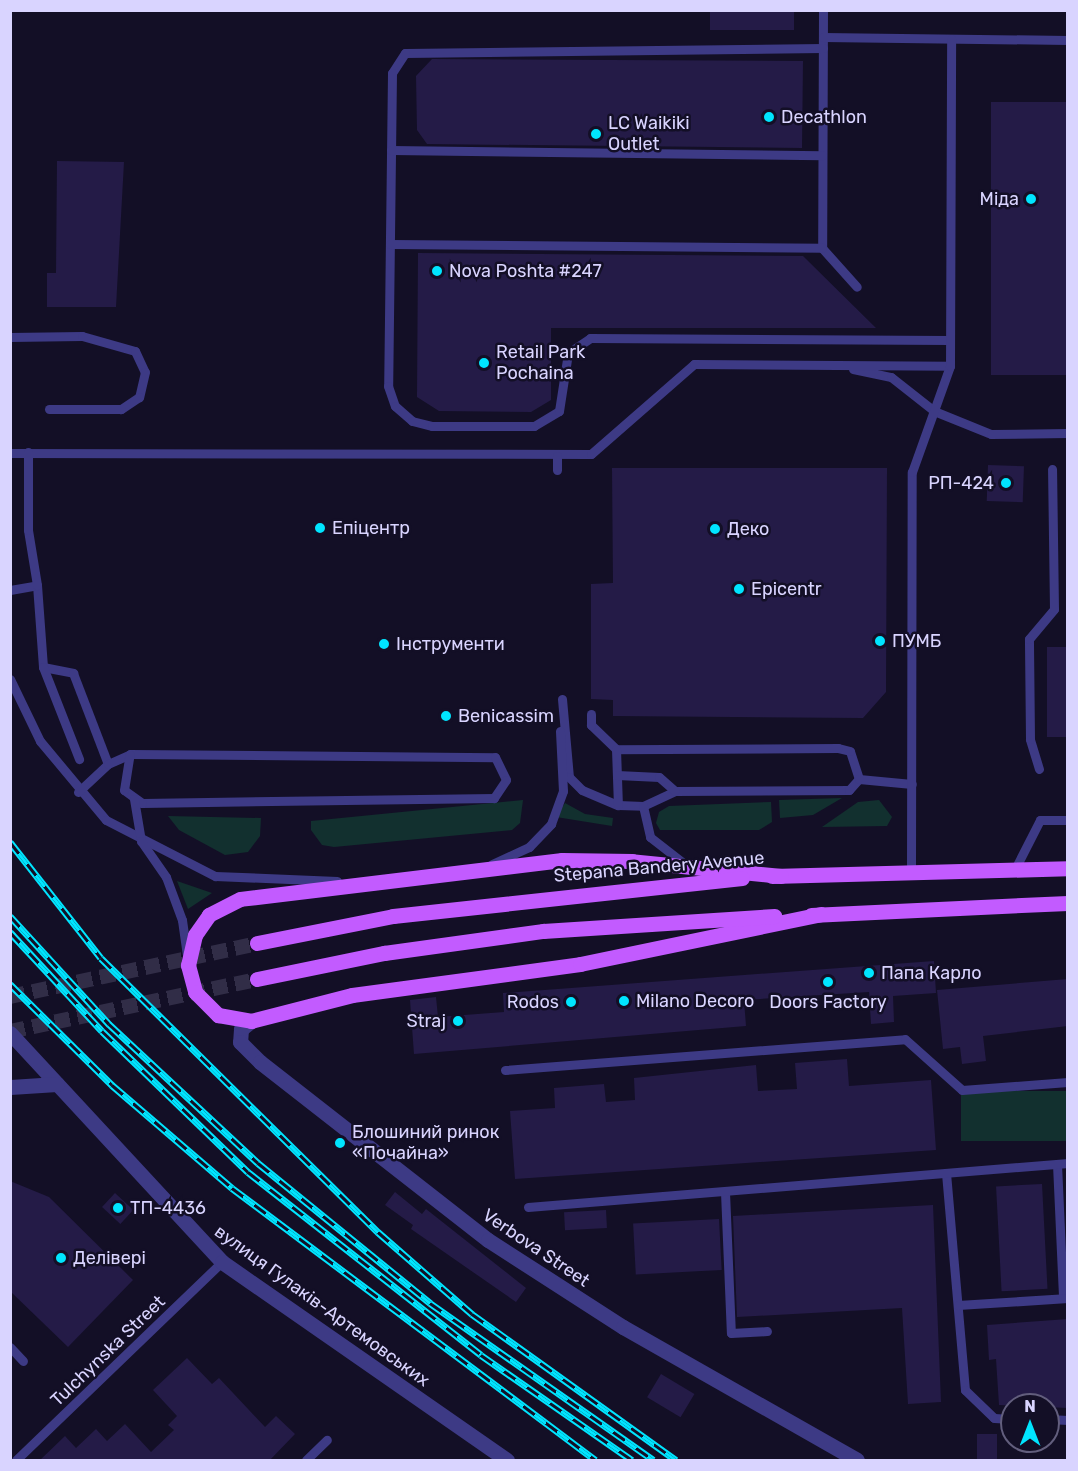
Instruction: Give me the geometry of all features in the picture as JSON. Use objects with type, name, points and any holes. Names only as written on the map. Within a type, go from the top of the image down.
[{"type":"main road","points":[[781,876],[686,865],[562,860],[240,899],[209,915],[195,935],[188,965],[195,992],[218,1015],[251,1021],[352,995],[580,964],[821,914]]},
{"type":"main road","name":"Stepana Bandery Avenue","points":[[257,943],[393,916],[781,876],[1068,868]]},
{"type":"main road","points":[[257,979],[384,953],[543,931],[821,914],[1068,903]]},
{"type":"street","name":"Verbova Street","points":[[251,1021],[242,1029],[240,1042],[260,1062],[306,1104],[488,1240],[622,1327],[857,1461]]},
{"type":"street","name":"вулиця Гулаків-Артемовських","points":[[10,1033],[222,1262],[507,1461]]},
{"type":"street","points":[[10,1087],[57,1084]]},
{"type":"lane","points":[[823,10],[822,248],[857,287]]},
{"type":"lane","points":[[823,37],[1068,40]]},
{"type":"lane","points":[[911,871],[912,472],[950,366],[951,39]]},
{"type":"lane","points":[[823,48],[415,50],[405,53],[393,73],[387,386],[395,406],[412,421],[432,426],[534,426],[548,421],[563,398],[568,353],[590,338],[950,340]]},
{"type":"lane","points":[[391,150],[822,155]]},
{"type":"lane","points":[[390,244],[822,248]]},
{"type":"lane","points":[[10,337],[82,336],[135,351],[145,372],[139,397],[122,409],[49,409]]},
{"type":"lane","points":[[10,453],[557,456],[591,454],[694,364],[950,366]]},
{"type":"lane","points":[[833,365],[891,377],[933,411],[991,434],[1068,433]]},
{"type":"lane","points":[[28,452],[28,530],[37,585],[43,667],[79,759]]},
{"type":"lane","points":[[557,456],[557,470]]},
{"type":"lane","points":[[1039,769],[1030,739],[1029,639],[1053,609],[1052,469]]},
{"type":"lane","points":[[10,590],[37,585]]},
{"type":"lane","points":[[43,667],[73,673],[108,764]]},
{"type":"lane","points":[[10,678],[40,741],[78,792],[106,820],[141,841],[215,876],[263,882],[398,880]]},
{"type":"lane","points":[[478,870],[529,848],[551,824],[563,791],[562,699],[569,777],[582,790],[618,805],[643,806],[675,791],[849,790],[859,779]]},
{"type":"lane","points":[[591,714],[591,725],[616,749],[618,805]]},
{"type":"lane","points":[[616,749],[838,748],[850,751],[859,779]]},
{"type":"lane","points":[[130,754],[124,790],[134,799],[141,841],[166,877],[182,920],[188,965]]},
{"type":"lane","points":[[78,792],[108,764],[130,754],[495,757],[507,780],[494,798],[134,799]]},
{"type":"lane","points":[[617,775],[659,777],[675,791]]},
{"type":"lane","points":[[859,779],[912,784]]},
{"type":"lane","points":[[643,806],[650,837],[686,865]]},
{"type":"lane","points":[[1016,869],[1040,820],[1068,819]]},
{"type":"lane","points":[[505,1070],[905,1039],[962,1090],[1068,1082]]},
{"type":"lane","points":[[528,1207],[1068,1163]]},
{"type":"lane","points":[[958,1305],[1065,1298],[1057,1164]]},
{"type":"lane","points":[[946,1173],[965,1390],[994,1418],[1000,1418]]},
{"type":"lane","points":[[725,1192],[731,1333],[766,1331]]},
{"type":"lane","name":"Tulchynska Street","points":[[16,1461],[222,1262]]},
{"type":"lane","points":[[10,1347],[23,1360]]},
{"type":"lane","points":[[306,1461],[327,1440]]},
{"type":"green space","points":[[842,798],[813,815],[780,818],[779,800]]},
{"type":"green space","points":[[523,800],[520,823],[512,830],[334,847],[322,845],[311,830],[311,821]]},
{"type":"green space","points":[[879,800],[892,817],[887,826],[822,827],[858,802]]},
{"type":"green space","points":[[771,802],[772,822],[759,830],[660,830],[656,823],[659,812],[669,806]]},
{"type":"green space","points":[[565,803],[585,814],[613,818],[612,826],[556,817]]},
{"type":"green space","points":[[168,816],[261,818],[260,836],[248,852],[225,855],[179,830]]},
{"type":"green space","points":[[177,881],[212,893],[188,909]]},
{"type":"green space","points":[[961,1091],[1067,1091],[1067,1141],[961,1141]]},
{"type":"building","points":[[710,10],[794,10],[794,30],[710,30]]},
{"type":"building","points":[[432,59],[803,61],[802,148],[427,144],[417,130],[416,76]]},
{"type":"building","points":[[991,102],[1068,102],[1068,375],[991,375]]},
{"type":"building","points":[[57,161],[124,162],[116,307],[47,307],[47,273],[56,273]]},
{"type":"building","name":"Retail Park Pochaina","points":[[418,253],[803,256],[876,328],[551,328],[551,400],[531,412],[439,411],[417,397]]},
{"type":"building","name":"РП-424","points":[[988,465],[1024,466],[1023,502],[987,501]]},
{"type":"building","name":"Epicentr","points":[[612,468],[887,468],[886,692],[863,718],[613,716],[613,700],[591,699],[591,584],[613,583]]},
{"type":"building","points":[[1047,647],[1068,647],[1068,737],[1047,737]]},
{"type":"building","points":[[934,961],[936,993],[893,996],[894,1022],[871,1024],[869,992],[744,1000],[746,1026],[414,1054],[410,1000],[436,997],[438,1017],[504,1012],[503,993]]},
{"type":"building","points":[[1068,979],[1068,1026],[983,1036],[986,1061],[962,1064],[960,1047],[943,1049],[937,990]]},
{"type":"building","points":[[847,1059],[849,1086],[931,1080],[936,1150],[515,1179],[510,1111],[555,1108],[554,1088],[604,1084],[606,1102],[635,1100],[634,1078],[756,1065],[758,1091],[797,1089],[795,1063]]},
{"type":"building","name":"Делівері","points":[[10,1181],[49,1197],[133,1280],[68,1347],[10,1291]]},
{"type":"building","points":[[1042,1184],[1047,1289],[1002,1291],[996,1186]]},
{"type":"building","points":[[395,1192],[422,1214],[426,1209],[526,1288],[516,1302],[411,1229],[413,1225],[385,1205]]},
{"type":"building","name":"ТП-4436","points":[[115,1193],[133,1210],[120,1224],[102,1207]]},
{"type":"building","points":[[933,1205],[941,1402],[908,1404],[902,1308],[737,1317],[733,1216]]},
{"type":"building","points":[[606,1210],[607,1228],[565,1230],[564,1212]]},
{"type":"building","points":[[719,1219],[722,1270],[636,1274],[633,1224]]},
{"type":"building","points":[[1068,1319],[1068,1408],[1060,1408],[1060,1393],[1000,1393],[999,1405],[996,1359],[989,1360],[987,1325]]},
{"type":"building","points":[[187,1358],[212,1384],[219,1378],[265,1427],[276,1416],[295,1434],[269,1461],[39,1461],[65,1436],[76,1448],[96,1429],[107,1441],[125,1424],[151,1452],[174,1430],[168,1425],[177,1416],[153,1390]]},
{"type":"building","points":[[661,1374],[694,1394],[681,1417],[647,1397]]},
{"type":"building","points":[[977,1434],[997,1434],[997,1460],[977,1460]]},
{"type":"tunnel","points":[[10,996],[257,943]]},
{"type":"tunnel","points":[[10,1031],[257,979]]},
{"type":"railway","points":[[10,842],[101,958],[378,1232],[472,1314],[676,1460]]},
{"type":"railway","points":[[10,916],[109,1024],[258,1163],[430,1303],[653,1460]]},
{"type":"railway","points":[[10,932],[102,1031],[248,1172],[481,1355],[632,1460]]},
{"type":"railway","points":[[10,984],[112,1085],[232,1188],[595,1460]]},
{"type":"place","name":"Decathlon","points":[[769,117]]},
{"type":"place","name":"LC Waikiki Outlet","points":[[596,134]]},
{"type":"place","name":"Міда","points":[[1031,199]]},
{"type":"place","name":"Nova Poshta #247","points":[[437,271]]},
{"type":"place","name":"Retail Park Pochaina","points":[[484,363]]},
{"type":"place","name":"РП-424","points":[[1006,483]]},
{"type":"place","name":"Епіцентр","points":[[320,528]]},
{"type":"place","name":"Деко","points":[[715,529]]},
{"type":"place","name":"Epicentr","points":[[739,589]]},
{"type":"place","name":"ПУМБ","points":[[880,641]]},
{"type":"place","name":"Інструменти","points":[[384,644]]},
{"type":"place","name":"Benicassim","points":[[446,716]]},
{"type":"place","name":"Папа Карло","points":[[869,973]]},
{"type":"place","name":"Doors Factory","points":[[828,982]]},
{"type":"place","name":"Milano Decoro","points":[[624,1001]]},
{"type":"place","name":"Rodos","points":[[571,1002]]},
{"type":"place","name":"Straj","points":[[458,1021]]},
{"type":"place","name":"Блошиний ринок «Почайна»","points":[[340,1143]]},
{"type":"place","name":"ТП-4436","points":[[118,1208]]},
{"type":"place","name":"Делівері","points":[[61,1258]]}]
